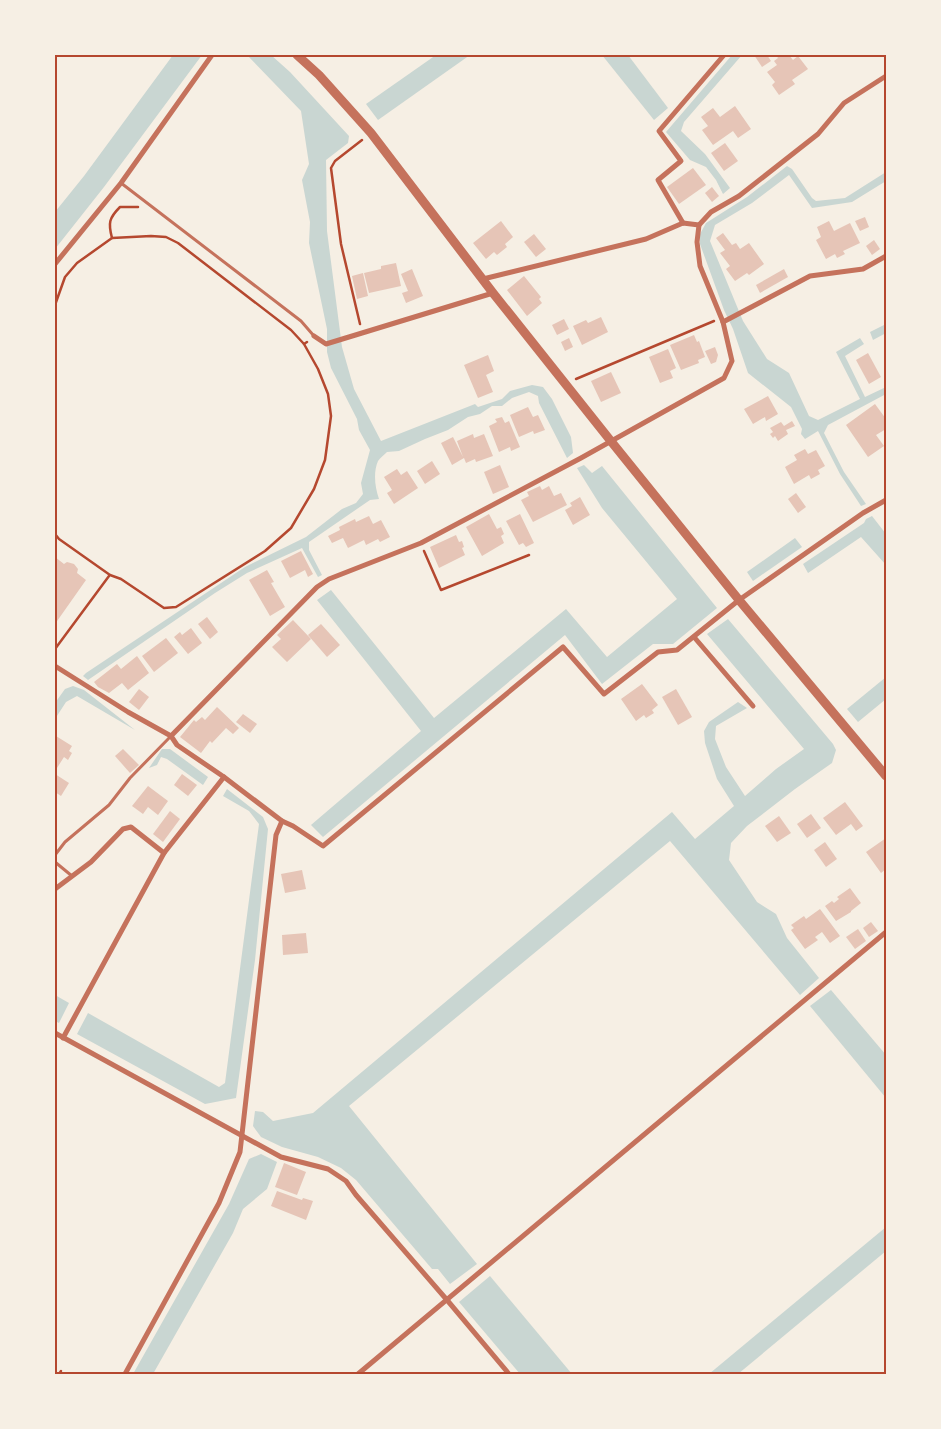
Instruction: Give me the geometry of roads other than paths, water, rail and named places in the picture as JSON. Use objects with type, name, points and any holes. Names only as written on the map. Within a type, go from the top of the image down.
[{"type":"street","points":[[55,264],[121,183],[212,55]]},
{"type":"street","points":[[297,55],[319,75],[371,133],[565,384],[739,600],[886,776]]},
{"type":"street","points":[[683,223],[658,180],[681,161],[659,130],[724,55]]},
{"type":"street","points":[[171,736],[317,588],[329,579],[421,543],[724,378],[732,361],[725,321],[700,266],[697,242],[699,224],[711,212],[739,196],[818,134],[844,103],[886,76]]},
{"type":"street","points":[[483,279],[646,239],[683,223],[699,224]]},
{"type":"street","points":[[725,321],[810,276],[864,269],[886,256]]},
{"type":"street","points":[[314,336],[326,344],[493,293]]},
{"type":"street","points":[[55,666],[128,712],[171,736],[177,745],[282,821],[323,846],[563,648],[604,694],[658,652],[677,650],[739,600],[863,513],[886,500]]},
{"type":"street","points":[[694,637],[753,706]]},
{"type":"street","points":[[63,1038],[164,853],[224,778]]},
{"type":"street","points":[[125,1374],[219,1203],[240,1152],[276,834],[282,821]]},
{"type":"street","points":[[55,889],[91,862],[123,829],[131,827],[164,853]]},
{"type":"street","points":[[358,1374],[886,932]]},
{"type":"street","points":[[55,1033],[281,1157],[328,1169],[346,1181],[509,1374]]},
{"type":"lane","points":[[121,183],[302,322],[314,336]]},
{"type":"lane","points":[[55,855],[65,842],[109,805],[130,778],[171,736]]},
{"type":"lane","points":[[55,862],[72,876]]}]
